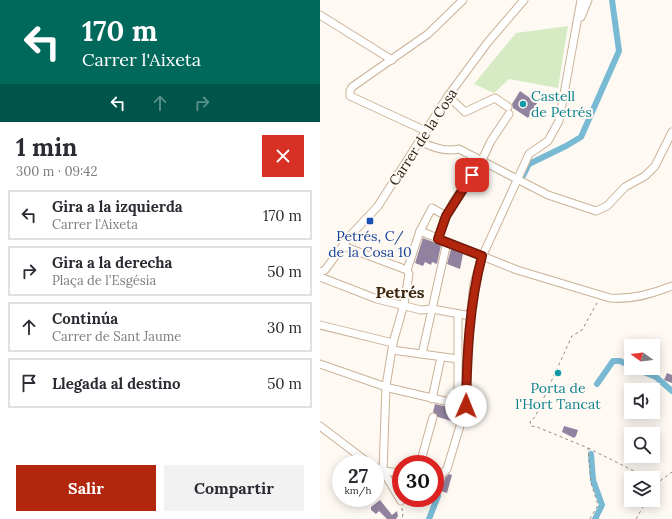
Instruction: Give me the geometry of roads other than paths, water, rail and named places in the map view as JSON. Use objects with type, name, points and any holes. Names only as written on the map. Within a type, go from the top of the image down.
[{"type":"street","points":[[426,131],[350,96],[350,91],[352,87],[428,34],[463,0]]},
{"type":"street","name":"Carrer de la Cosa","points":[[320,272],[325,270],[350,236],[378,206],[448,96],[488,42],[524,0]]},
{"type":"street","points":[[444,471],[447,469],[466,406],[467,360],[474,284],[482,256],[516,179],[529,154],[548,141],[559,121],[581,0]]},
{"type":"street","points":[[576,28],[588,0]]},
{"type":"street","points":[[320,15],[392,60]]},
{"type":"street","points":[[438,239],[446,216],[454,201],[481,162],[509,110],[494,98],[465,112],[448,96]]},
{"type":"street","points":[[420,141],[431,146],[459,150],[548,195],[596,211],[607,206],[625,187],[645,176],[655,166],[672,132]]},
{"type":"street","points":[[384,455],[386,386],[392,347],[403,306],[409,274],[407,270],[420,231],[432,208],[446,216]]},
{"type":"street","points":[[420,231],[550,282],[601,296],[624,299],[657,292],[672,286]]},
{"type":"street","points":[[422,354],[447,242]]},
{"type":"street","points":[[343,246],[407,270]]},
{"type":"street","points":[[320,277],[377,299],[403,306],[421,310],[432,309],[458,315],[471,316]]},
{"type":"street","points":[[458,315],[458,405]]},
{"type":"street","points":[[320,325],[392,347],[422,354],[458,359]]},
{"type":"street","points":[[432,399],[441,357]]},
{"type":"street","points":[[320,364],[386,386],[432,399],[466,406]]},
{"type":"street","points":[[422,455],[433,416]]},
{"type":"street","points":[[320,426],[358,455]]},
{"type":"street","points":[[384,473],[392,486]]},
{"type":"waterway","points":[[522,178],[529,164],[581,137],[619,51],[612,0]]},
{"type":"waterway","points":[[597,384],[613,361],[624,363]]},
{"type":"waterway","points":[[651,375],[656,377],[672,391]]},
{"type":"waterway","points":[[591,454],[593,480],[602,505],[595,519]]},
{"type":"waterway","points":[[429,519],[434,507]]},
{"type":"place","name":"Castell de Petrés","points":[[523,104]]},
{"type":"place","name":"Petrés, C/ de la Cosa 10","points":[[370,221]]},
{"type":"place","name":"Porta de l'Hort Tancat","points":[[558,373]]},
{"type":"district","name":"Petrés","points":[[400,292]]}]
